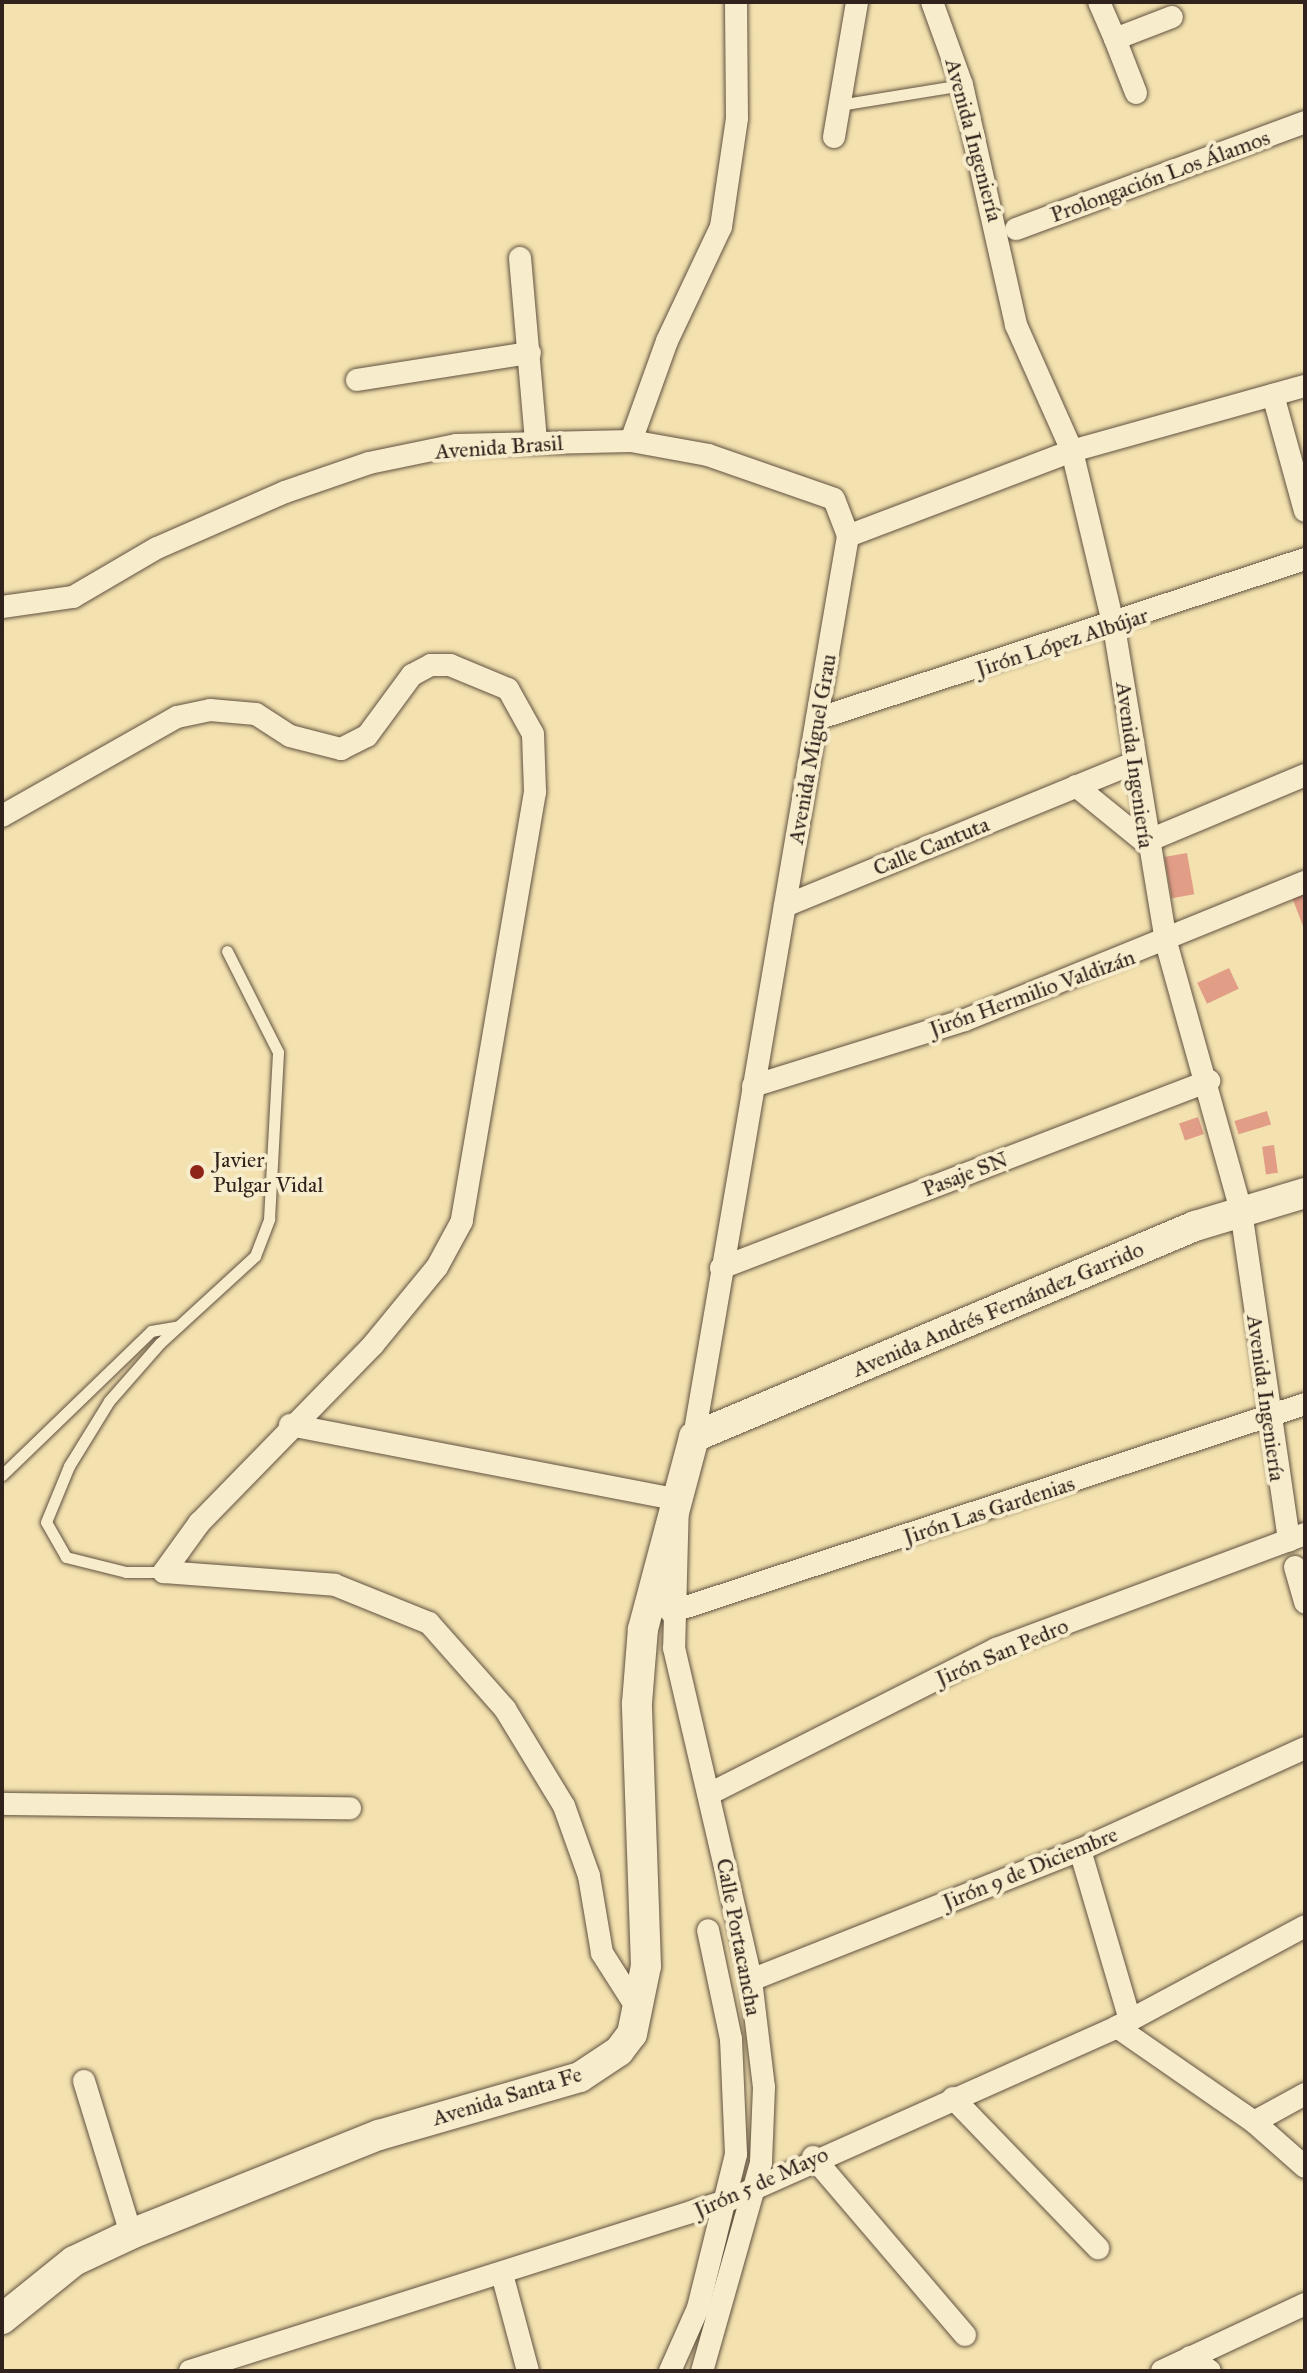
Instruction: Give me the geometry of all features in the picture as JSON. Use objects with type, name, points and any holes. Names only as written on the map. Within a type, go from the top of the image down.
[{"type":"street","points":[[631,441],[667,341],[721,227],[737,118],[736,2]]},
{"type":"street","points":[[834,137],[857,2]]},
{"type":"street","name":"Avenida Ingeniería","points":[[932,2],[962,85],[1016,325],[1072,451],[1114,627],[1136,762],[1145,842],[1166,942],[1209,1081],[1241,1211],[1266,1422],[1297,1537]]},
{"type":"street","points":[[1099,2],[1136,93]]},
{"type":"street","points":[[1115,39],[1172,17]]},
{"type":"street","name":"Prolongación Los Álamos","points":[[1016,229],[1305,122]]},
{"type":"street","points":[[520,258],[536,442]]},
{"type":"street","points":[[357,380],[530,353]]},
{"type":"street","points":[[848,536],[1072,451],[1305,386]]},
{"type":"street","points":[[1273,395],[1305,511]]},
{"type":"street","name":"Avenida Brasil","points":[[2,607],[73,597],[157,548],[369,463],[456,445],[631,441],[802,484],[834,499],[848,536]]},
{"type":"street","name":"Avenida Miguel Grau","points":[[694,1437],[848,536]]},
{"type":"street","name":"Jirón López Albújar","points":[[817,719],[1114,627],[1305,559]]},
{"type":"street","points":[[2,816],[177,717],[210,710],[256,714],[290,736],[341,749],[367,736],[412,675],[431,665],[450,665],[508,689],[533,734],[535,792],[462,1221],[437,1267],[373,1345],[290,1425],[200,1522],[164,1572]]},
{"type":"street","name":"Calle Cantuta","points":[[785,906],[1136,762]]},
{"type":"street","points":[[1076,786],[1145,842],[1305,775]]},
{"type":"street","name":"Jirón Hermilio Valdizán","points":[[753,1086],[965,1020],[1166,942],[1305,882]]},
{"type":"street","name":"Pasaje SN","points":[[721,1268],[1209,1081]]},
{"type":"street","name":"Avenida Andrés Fernández Garrido","points":[[694,1437],[1241,1211],[1305,1193]]},
{"type":"street","name":"Jirón Las Gardenias","points":[[671,1612],[1266,1422],[1305,1404]]},
{"type":"street","points":[[290,1425],[678,1500]]},
{"type":"street","name":"Avenida Santa Fe","points":[[2,2319],[74,2261],[131,2234],[379,2135],[580,2077],[619,2051],[639,2011],[647,1942],[637,1703],[643,1629],[694,1437]]},
{"type":"street","name":"Calle Portacancha","points":[[678,1500],[671,1612],[751,1980],[765,2141],[702,2371]]},
{"type":"street","name":"Jirón San Pedro","points":[[709,1794],[996,1649],[1297,1537]]},
{"type":"street","points":[[1295,1567],[1305,1603]]},
{"type":"street","points":[[164,1572],[335,1585],[429,1623],[505,1709],[564,1806],[589,1876],[602,1953],[639,2011]]},
{"type":"street","name":"Jirón 9 de Diciembre","points":[[751,1980],[1080,1850],[1305,1748]]},
{"type":"street","points":[[2,1804],[350,1808]]},
{"type":"street","points":[[1080,1850],[1123,2023],[1254,2122],[1305,2168]]},
{"type":"street","name":"Jirón 5 de Mayo","points":[[190,2371],[729,2200],[753,2183],[1123,2023],[1305,1926]]},
{"type":"street","points":[[670,2371],[698,2308],[729,2200],[738,2107],[708,1930]]},
{"type":"street","points":[[84,2081],[131,2234]]},
{"type":"street","points":[[1254,2122],[1305,2094]]},
{"type":"street","points":[[953,2098],[1098,2248]]},
{"type":"street","points":[[813,2157],[965,2335]]},
{"type":"street","points":[[502,2274],[528,2371]]},
{"type":"street","points":[[1162,2371],[1305,2304]]},
{"type":"street","points":[[1190,2357],[1210,2371]]},
{"type":"lane","points":[[839,105],[962,85]]},
{"type":"lane","points":[[164,1572],[126,1572],[66,1557],[46,1522],[69,1466],[109,1401],[178,1326],[255,1256],[269,1219],[278,1052],[227,951]]},
{"type":"lane","points":[[2,1475],[151,1331],[178,1326]]},
{"type":"building","points":[[1187,853],[1194,894],[1172,898],[1164,857]]},
{"type":"building","points":[[1305,890],[1305,931],[1291,895]]},
{"type":"building","points":[[1229,968],[1239,989],[1207,1004],[1197,983]]},
{"type":"building","points":[[1267,1111],[1271,1124],[1239,1134],[1234,1121]]},
{"type":"building","points":[[1198,1117],[1204,1134],[1185,1141],[1179,1124]]},
{"type":"building","points":[[1274,1145],[1278,1173],[1266,1174],[1262,1147]]},
{"type":"place","name":"Javier Pulgar Vidal","points":[[197,1172]]}]
